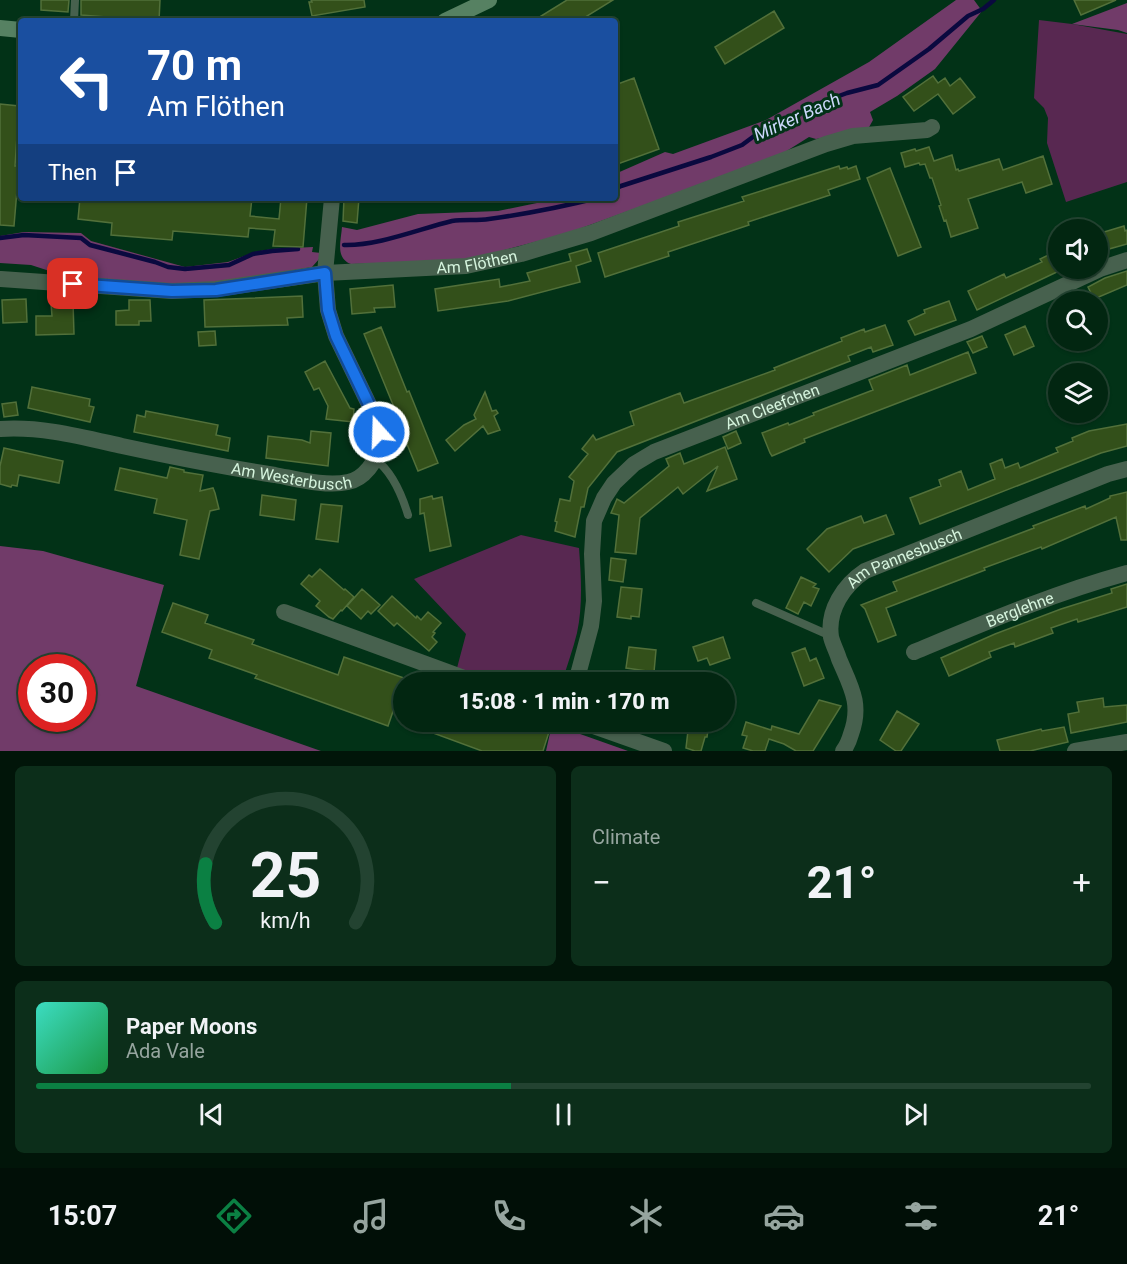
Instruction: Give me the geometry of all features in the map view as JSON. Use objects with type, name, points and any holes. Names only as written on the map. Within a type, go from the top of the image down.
[{"type":"main road","points":[[452,18],[489,0]]},
{"type":"main road","points":[[0,28],[18,30]]},
{"type":"street","name":"Am Flöthen","points":[[2,279],[172,291],[216,290],[325,273],[466,266],[521,254],[591,233],[826,144],[853,136],[927,130],[932,127]]},
{"type":"street","points":[[332,201],[325,273],[328,310],[336,336],[376,419],[380,447],[375,459]]},
{"type":"street","name":"Am Cleefchen","points":[[579,672],[591,626],[594,602],[592,555],[594,521],[604,498],[614,483],[634,464],[665,448],[971,328],[1100,269],[1127,260]]},
{"type":"street","name":"Am Westerbusch","points":[[0,429],[51,431],[227,468],[327,483],[349,482],[363,475],[375,459]]},
{"type":"street","name":"Am Pannesbusch","points":[[831,636],[832,618],[837,600],[844,589],[865,570],[1098,478],[1127,469]]},
{"type":"street","name":"Berglehne","points":[[914,652],[1001,616],[1127,573]]},
{"type":"street","points":[[284,612],[448,672]]},
{"type":"street","points":[[831,636],[854,693],[856,706],[848,750]]},
{"type":"street","points":[[610,732],[664,751]]},
{"type":"street","points":[[1075,751],[1127,742]]},
{"type":"lane","points":[[74,18],[75,0]]},
{"type":"lane","points":[[375,459],[384,466],[404,502],[408,515]]},
{"type":"lane","points":[[756,603],[831,636]]},
{"type":"shaded area","points":[[956,0],[974,0],[982,11],[935,69],[870,112],[873,120],[868,129],[816,139],[809,137],[777,157],[565,234],[463,261],[351,264],[343,258],[341,253],[342,227],[357,230],[418,214],[498,211],[546,201],[618,201],[618,173],[665,152],[673,154],[766,120],[869,62]]},
{"type":"shaded area","points":[[1127,3],[1127,33],[1072,24]]},
{"type":"shaded area","points":[[1039,20],[1127,34],[1127,182],[1066,202],[1047,143],[1048,118],[1044,108],[1034,98]]},
{"type":"shaded area","points":[[24,232],[81,233],[91,241],[185,267],[228,262],[255,252],[272,249],[313,247],[312,252],[321,253],[320,258],[312,267],[199,286],[65,276],[31,265],[0,263],[0,236]]},
{"type":"shaded area","points":[[521,535],[579,548],[581,590],[579,622],[565,672],[469,672],[457,668],[466,634],[414,579]]},
{"type":"shaded area","points":[[0,546],[43,551],[164,585],[136,686],[321,751],[0,751]]},
{"type":"shaded area","points":[[550,732],[575,732],[628,751],[546,751]]},
{"type":"building","points":[[41,0],[69,0],[68,12],[41,10]]},
{"type":"building","points":[[81,0],[160,0],[159,18],[81,15]]},
{"type":"building","points":[[311,0],[364,0],[365,7],[312,16],[309,2],[312,2]]},
{"type":"building","points":[[567,0],[613,0],[584,18],[538,18]]},
{"type":"building","points":[[1074,0],[1116,0],[1081,15]]},
{"type":"building","points":[[774,11],[784,28],[725,64],[715,47]]},
{"type":"building","points":[[933,76],[938,83],[945,78],[950,86],[960,78],[975,97],[953,114],[938,94],[914,111],[903,97]]},
{"type":"building","points":[[634,78],[659,149],[618,164],[618,84]]},
{"type":"building","points":[[0,104],[18,106],[15,166],[18,166],[18,178],[14,226],[0,225]]},
{"type":"building","points":[[929,147],[934,161],[952,155],[956,170],[959,171],[999,159],[1003,170],[1043,156],[1052,184],[1026,193],[1022,182],[968,199],[978,228],[951,237],[939,206],[941,205],[932,178],[925,164],[920,165],[919,163],[905,167],[901,153]]},
{"type":"building","points":[[839,166],[840,169],[847,167],[848,169],[856,166],[860,179],[828,190],[830,195],[748,222],[749,225],[668,252],[669,256],[605,277],[598,253],[679,226],[678,222],[744,201],[742,197]]},
{"type":"building","points":[[890,168],[921,247],[898,256],[867,178]]},
{"type":"building","points":[[80,201],[252,201],[250,216],[279,219],[281,201],[307,201],[303,247],[273,246],[275,230],[249,228],[248,237],[173,231],[172,240],[111,235],[112,223],[78,219]]},
{"type":"building","points":[[344,201],[359,201],[357,223],[343,221]]},
{"type":"building","points":[[1124,226],[1125,231],[1127,230],[1127,244],[1109,249],[1108,231]]},
{"type":"building","points":[[587,249],[591,261],[576,266],[580,282],[508,301],[438,311],[435,289],[499,279],[500,287],[530,281],[527,273],[571,261],[569,254]]},
{"type":"building","points":[[1048,255],[1048,276],[977,310],[968,291],[1004,274],[1006,278],[1042,262],[1040,259]]},
{"type":"building","points":[[1127,271],[1127,285],[1108,293],[1108,291],[1090,291],[1088,287]]},
{"type":"building","points":[[393,285],[395,307],[374,308],[375,312],[352,314],[350,289]]},
{"type":"building","points":[[302,296],[303,317],[287,318],[288,325],[205,327],[204,300]]},
{"type":"building","points":[[26,299],[27,322],[3,323],[2,300]]},
{"type":"building","points":[[129,300],[150,300],[151,321],[139,321],[139,325],[116,325],[116,311],[129,310]]},
{"type":"building","points":[[949,301],[956,320],[915,335],[908,321],[925,313],[924,310]]},
{"type":"building","points":[[73,302],[74,334],[36,335],[36,316],[52,316],[51,303]]},
{"type":"building","points":[[885,325],[893,345],[873,352],[871,347],[848,356],[850,361],[617,452],[588,488],[584,507],[581,507],[575,537],[555,531],[560,499],[570,501],[574,481],[569,477],[588,454],[582,449],[593,435],[596,440],[634,425],[630,412],[680,393],[684,403],[775,370],[774,368],[842,341],[841,338],[864,329],[865,332]]},
{"type":"building","points":[[1025,326],[1034,346],[1014,355],[1005,335]]},
{"type":"building","points":[[381,327],[438,463],[418,471],[402,432],[399,433],[393,419],[398,417],[364,334]]},
{"type":"building","points":[[215,331],[216,345],[199,346],[198,332]]},
{"type":"building","points":[[982,336],[987,347],[973,353],[967,342]]},
{"type":"building","points":[[968,352],[976,373],[804,439],[805,442],[772,456],[770,453],[762,433],[788,423],[789,425],[814,415],[813,413],[873,390],[869,380],[907,365],[910,375]]},
{"type":"building","points":[[325,361],[350,408],[354,409],[353,422],[326,419],[328,406],[319,388],[314,390],[305,372]]},
{"type":"building","points":[[32,387],[90,399],[89,406],[94,407],[90,422],[28,408]]},
{"type":"building","points":[[485,392],[492,411],[496,410],[498,413],[494,416],[500,430],[488,434],[483,426],[455,451],[446,440],[464,425],[476,419],[474,415]]},
{"type":"building","points":[[16,402],[18,415],[4,417],[2,404]]},
{"type":"building","points":[[146,411],[218,425],[216,435],[230,438],[228,451],[134,432],[137,415],[145,417]]},
{"type":"building","points":[[1127,424],[1127,446],[1101,453],[920,524],[910,498],[941,486],[939,480],[961,471],[968,490],[995,479],[990,464],[1002,459],[1005,468],[1018,463],[1020,468],[1058,452],[1056,448],[1089,431]]},
{"type":"building","points":[[311,431],[331,433],[328,466],[266,458],[268,436],[310,443]]},
{"type":"building","points":[[736,431],[741,443],[728,449],[723,437]]},
{"type":"building","points":[[725,447],[737,479],[707,491],[718,466],[683,494],[678,487],[640,518],[636,554],[615,552],[619,515],[611,513],[617,499],[624,503],[669,466],[666,459],[680,453],[684,464]]},
{"type":"building","points":[[4,448],[63,461],[59,483],[19,475],[17,486],[0,484],[0,466]]},
{"type":"building","points":[[170,467],[203,475],[200,491],[213,488],[215,493],[219,509],[210,511],[199,559],[180,555],[187,520],[154,513],[157,499],[115,490],[120,468],[167,478]]},
{"type":"building","points":[[1127,492],[1127,540],[1121,540],[1116,517],[1042,549],[1041,547],[984,568],[985,570],[886,608],[896,635],[878,642],[865,609],[861,605],[897,591],[893,582],[1085,506],[1086,509],[1110,496]]},
{"type":"building","points":[[262,495],[296,500],[294,520],[260,515]]},
{"type":"building","points":[[432,496],[433,499],[442,497],[451,546],[430,551],[424,513],[420,514],[420,499]]},
{"type":"building","points":[[321,504],[342,506],[338,542],[316,539]]},
{"type":"building","points":[[886,515],[894,534],[853,549],[829,572],[807,549],[827,529],[861,516],[864,523]]},
{"type":"building","points":[[611,558],[626,560],[623,582],[609,580]]},
{"type":"building","points":[[320,569],[354,597],[333,619],[316,606],[320,601],[301,584],[309,575],[312,577]]},
{"type":"building","points":[[801,577],[816,584],[813,587],[819,589],[811,606],[804,602],[798,614],[786,608]]},
{"type":"building","points":[[1127,584],[1127,607],[1078,622],[1077,619],[1051,628],[1053,633],[1015,647],[1014,643],[989,652],[991,657],[949,676],[941,658],[995,634],[1112,593],[1111,589]]},
{"type":"building","points":[[621,587],[642,589],[639,617],[631,616],[631,619],[617,617]]},
{"type":"building","points":[[362,589],[380,605],[371,614],[368,611],[361,619],[347,606]]},
{"type":"building","points":[[392,596],[416,618],[417,616],[421,620],[428,612],[441,623],[433,632],[435,633],[432,637],[437,642],[429,651],[397,623],[394,626],[378,611]]},
{"type":"building","points":[[173,603],[208,615],[205,623],[254,640],[252,644],[338,675],[344,657],[393,674],[393,711],[388,726],[255,678],[257,675],[209,658],[212,650],[162,632]]},
{"type":"building","points":[[723,637],[730,658],[710,665],[707,658],[698,661],[693,647]]},
{"type":"building","points":[[629,647],[656,650],[654,672],[626,668]]},
{"type":"building","points":[[805,648],[810,661],[816,658],[824,678],[804,686],[792,653]]},
{"type":"building","points":[[1103,698],[1104,707],[1127,705],[1127,722],[1071,733],[1068,714],[1079,712],[1077,702]]},
{"type":"building","points":[[819,700],[841,706],[813,751],[796,751],[769,739],[765,751],[743,748],[747,736],[742,735],[746,722],[771,730],[772,726],[799,734]]},
{"type":"building","points":[[897,711],[919,724],[901,751],[896,751],[880,740]]},
{"type":"building","points":[[1064,727],[1068,742],[1030,751],[1000,751],[997,740],[1041,729],[1042,731]]},
{"type":"building","points":[[430,732],[549,732],[543,751],[482,751]]},
{"type":"building","points":[[688,732],[708,732],[701,751],[686,748]]},
{"type":"waterway","name":"Mirker Bach","points":[[618,188],[742,145],[761,131],[820,103],[878,85],[929,49],[968,16],[983,9],[994,0]]},
{"type":"waterway","name":"Mirker Bach","points":[[344,245],[371,243],[452,221],[484,220],[584,201]]},
{"type":"waterway","name":"Mirker Bach","points":[[0,238],[24,235],[81,238],[90,245],[168,267],[185,269],[229,265],[253,254],[298,249]]},
{"type":"route","points":[[73,284],[172,291],[216,290],[325,273],[328,310],[336,336],[376,419],[379,432]]}]
